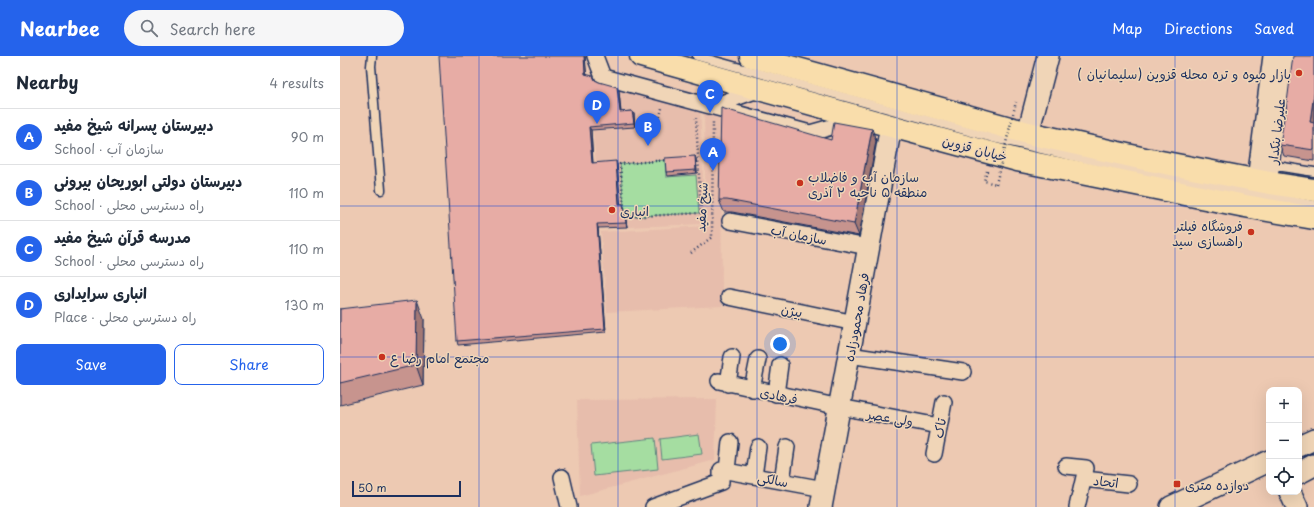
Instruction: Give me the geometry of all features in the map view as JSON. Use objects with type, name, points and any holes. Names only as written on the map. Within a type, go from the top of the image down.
[{"type":"main road","name":"خیابان قزوین","points":[[641,56],[1017,160],[1245,206],[1314,218]]},
{"type":"main road","points":[[751,56],[1028,133],[1145,159],[1265,176],[1314,190]]},
{"type":"street","points":[[595,56],[604,77],[810,132],[864,118]]},
{"type":"street","points":[[1028,133],[1048,56]]},
{"type":"street","name":"علیرضا بنکدار","points":[[1265,176],[1271,56]]},
{"type":"street","name":"علیرضا بنکدار","points":[[1265,176],[1286,56]]},
{"type":"street","points":[[713,106],[762,89]]},
{"type":"street","name":"فرهاد محمودزاده","points":[[823,498],[891,126]]},
{"type":"street","name":"سازمان آب","points":[[730,221],[868,247]]},
{"type":"street","name":"بیژن","points":[[729,297],[855,323]]},
{"type":"street","points":[[849,355],[963,372]]},
{"type":"street","name":"فرهادی","points":[[732,357],[724,382],[840,408]]},
{"type":"street","points":[[752,389],[758,359]]},
{"type":"street","points":[[776,394],[780,364]]},
{"type":"street","name":"تاک","points":[[934,454],[944,402]]},
{"type":"street","name":"ولی عصر","points":[[840,408],[939,426]]},
{"type":"street","points":[[1302,445],[1314,439]]},
{"type":"street","points":[[652,507],[721,482],[730,442]]},
{"type":"street","points":[[754,476],[758,447]]},
{"type":"street","points":[[782,481],[787,447]]},
{"type":"street","points":[[1171,507],[1266,462]]},
{"type":"street","points":[[1302,471],[1314,465]]},
{"type":"street","points":[[1066,466],[1086,468],[1077,507]]},
{"type":"street","name":"سالکی","points":[[724,470],[782,481],[823,498]]},
{"type":"street","points":[[562,477],[568,507]]},
{"type":"street","name":"اتحاد","points":[[1084,479],[1129,484]]},
{"type":"street","points":[[1291,495],[1297,507]]},
{"type":"lane","points":[[372,56],[382,190]]},
{"type":"lane","points":[[697,56],[992,138],[1100,162],[1314,205]]},
{"type":"lane","points":[[1265,176],[1314,172]]},
{"type":"path","points":[[675,159],[620,164],[625,217],[701,213],[696,102]]},
{"type":"path","points":[[984,181],[996,184],[1016,102]]},
{"type":"path","name":"شیخ مفید","points":[[691,253],[712,237],[713,106]]},
{"type":"path","points":[[690,158],[698,157]]},
{"type":"shaded area","points":[[588,78],[700,106],[705,224],[602,228]]},
{"type":"shaded area","points":[[704,108],[721,115],[722,306],[607,312],[601,232],[706,226]]},
{"type":"shaded area","points":[[717,399],[715,460],[580,496],[577,400]]},
{"type":"green space","points":[[665,160],[666,177],[696,175],[699,213],[625,217],[620,164]]},
{"type":"green space","points":[[699,434],[702,454],[662,459],[660,439]]},
{"type":"green space","points":[[655,438],[658,469],[594,476],[591,445]]},
{"type":"building","points":[[439,56],[584,56],[585,74],[593,76],[595,80],[599,82],[617,87],[620,112],[632,111],[634,123],[589,127],[592,163],[616,161],[619,204],[623,204],[626,223],[597,224],[605,329],[457,341]]},
{"type":"building","points":[[1293,56],[1314,56],[1314,93],[1310,122],[1314,123],[1314,150],[1280,145]]},
{"type":"building","name":"سازمان آب و فاضلاب منطقه ۵ ناحیه ۲ آذری","points":[[721,108],[831,140],[834,122],[872,129],[854,224],[727,200],[719,200]]},
{"type":"building","points":[[695,156],[696,170],[666,172],[665,158]]},
{"type":"building","name":"مجتمع امام رضا ع","points":[[417,300],[416,365],[340,383],[340,309]]},
{"type":"place","name":"بازار میوه و تره محله قزوین (سلیمانیان )","points":[[1299,73]]},
{"type":"place","name":"مدرسه قرآن شیخ مفید","points":[[710,113]]},
{"type":"place","name":"انباری سرایداری","points":[[597,124]]},
{"type":"place","name":"دبیرستان دولتی ابوریحان بیرونی","points":[[648,146]]},
{"type":"place","name":"دبیرستان پسرانه شیخ مفید","points":[[713,171]]},
{"type":"place","name":"سازمان آب و فاضلاب منطقه ۵ ناحیه ۲ آذری","points":[[800,183]]},
{"type":"place","name":"انباری","points":[[612,210]]},
{"type":"place","name":"فروشگاه فیلتر راهسازی سید","points":[[1251,232]]},
{"type":"place","name":"مجتمع امام رضا ع","points":[[382,357]]},
{"type":"place","name":"دوازده متری","points":[[1177,484]]}]
